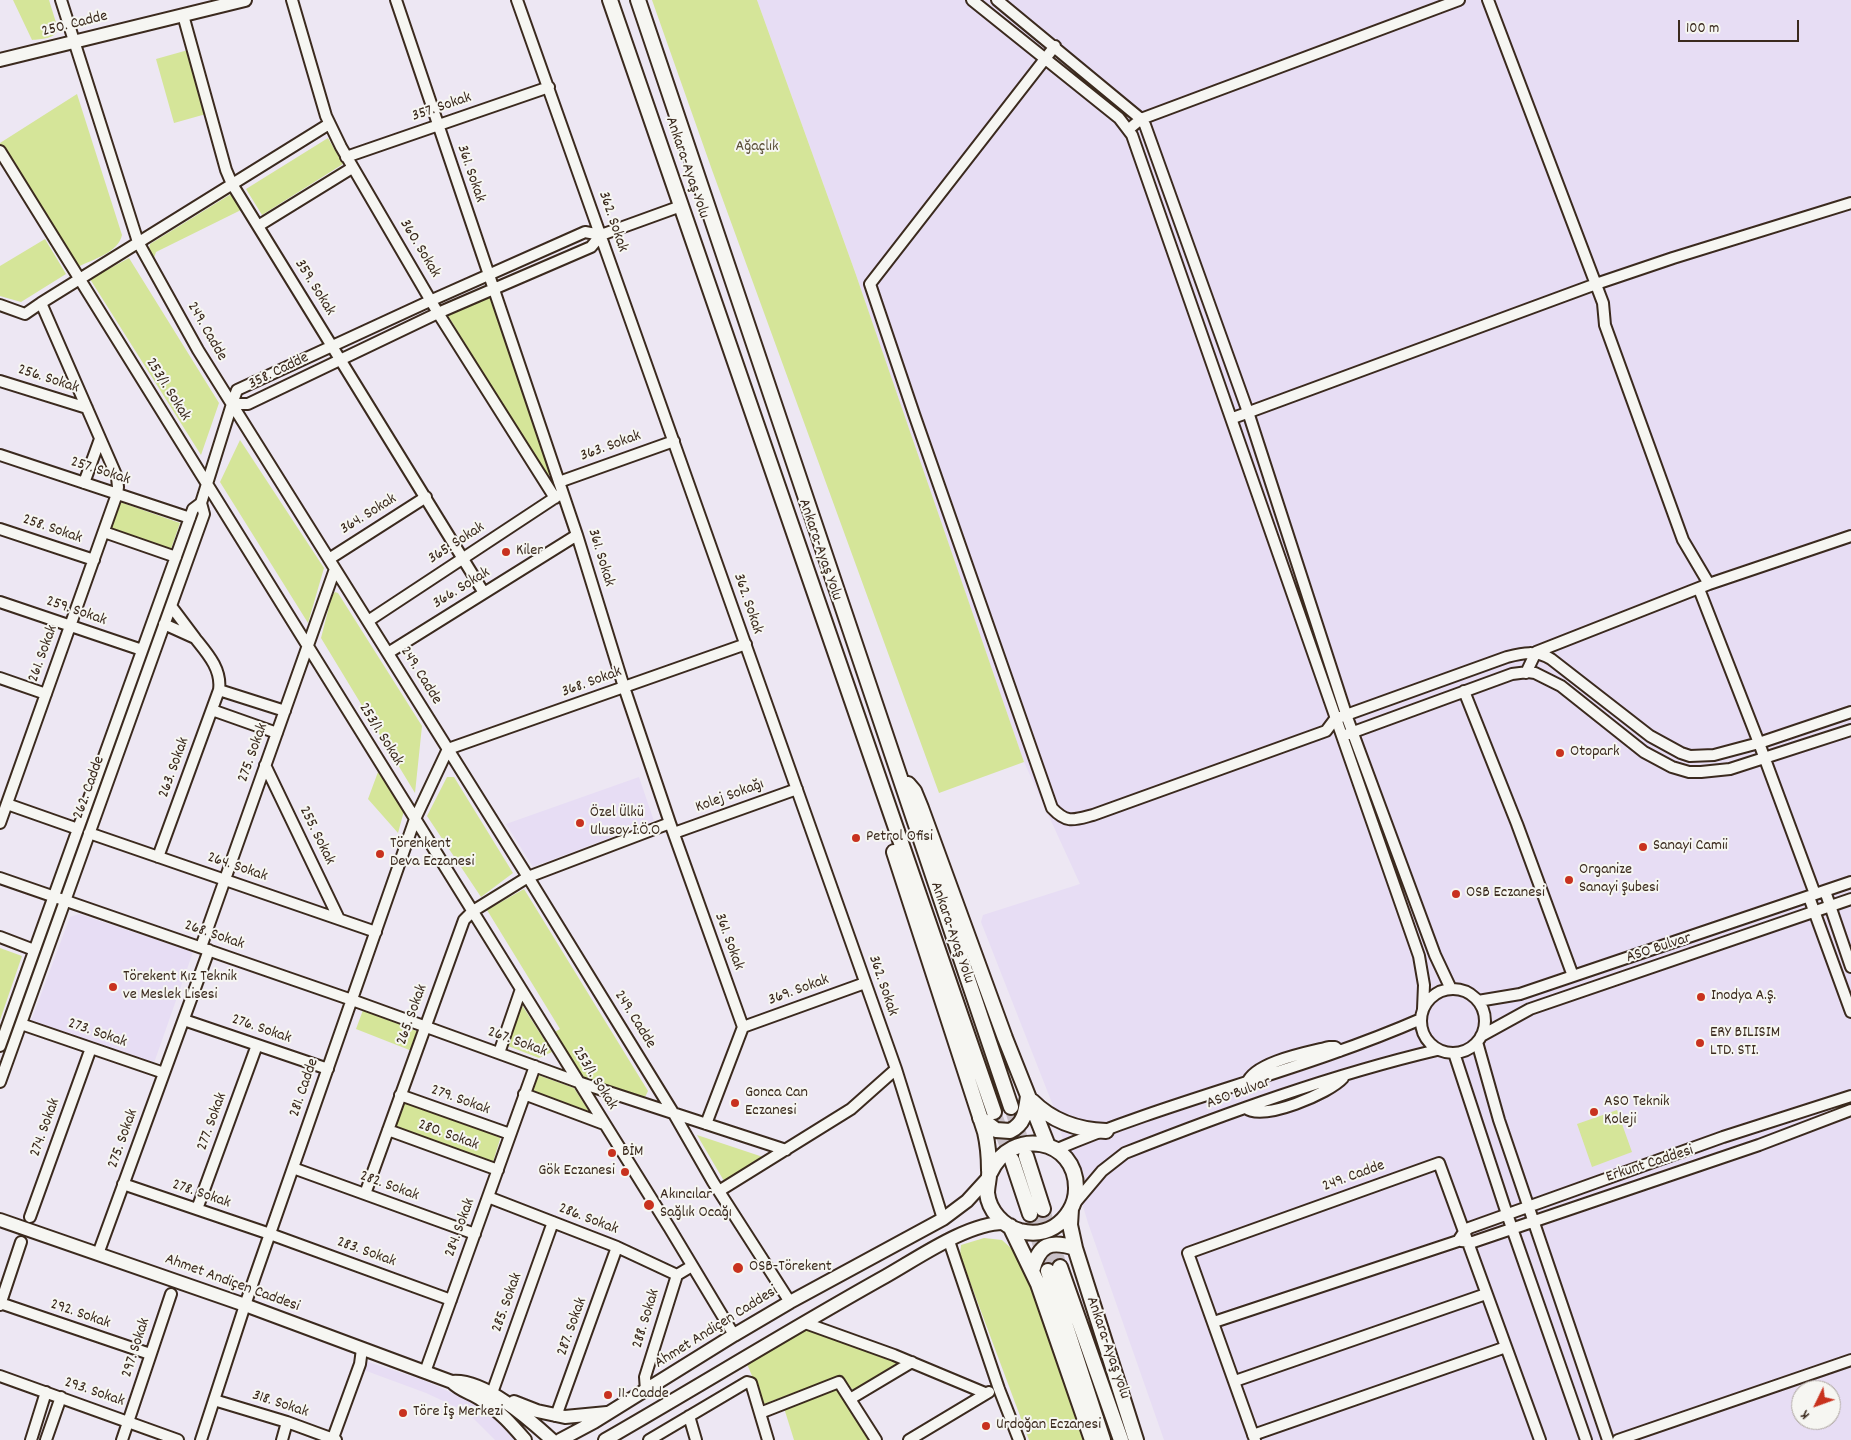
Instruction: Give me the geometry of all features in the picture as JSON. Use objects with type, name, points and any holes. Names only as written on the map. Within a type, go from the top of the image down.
[{"type":"highway","name":"Ankara-Ayaş Yolu","points":[[610,0],[994,1112]]},
{"type":"highway","name":"Ankara-Ayaş Yolu","points":[[638,0],[1011,1107]]},
{"type":"highway","points":[[877,774],[877,797],[989,1148],[987,1193],[994,1211],[1008,1225],[1032,1271],[1092,1440]]},
{"type":"highway","points":[[899,774],[914,791],[921,808],[1005,1038],[1029,1097],[1052,1148],[1067,1161],[1074,1175],[1076,1191],[1070,1225],[1075,1248],[1136,1440]]},
{"type":"highway","points":[[980,1117],[996,1130],[1010,1131],[1022,1122],[1029,1097]]},
{"type":"highway","points":[[1029,1097],[1044,1112],[1068,1125],[1087,1130],[1106,1131]]},
{"type":"highway","points":[[989,1175],[998,1158],[1013,1147],[1030,1143],[1052,1148]]},
{"type":"highway","points":[[1026,1156],[1043,1210]]},
{"type":"highway","points":[[1012,1160],[1030,1214]]},
{"type":"highway","points":[[1008,1225],[1026,1232],[1045,1231],[1061,1222],[1072,1208]]},
{"type":"highway","points":[[1032,1271],[1035,1259],[1046,1246],[1057,1243],[1075,1248]]},
{"type":"highway","name":"Ankara-Ayaş yolu","points":[[1103,1440],[1054,1269],[1121,1440]]},
{"type":"main road","name":"250. Cadde","points":[[0,60],[245,0]]},
{"type":"main road","name":"Ahmet Andiçen Caddesi","points":[[560,1440],[646,1391],[790,1302],[943,1219],[967,1201],[989,1175]]},
{"type":"main road","name":"Ahmet Andiçen Caddesi","points":[[0,1220],[245,1305],[452,1382],[459,1388],[490,1405],[526,1440]]},
{"type":"main road","points":[[605,1440],[949,1241],[979,1226],[995,1223],[1008,1225]]},
{"type":"main road","name":"Ahmet Andiçen Caddesi","points":[[452,1382],[461,1381],[492,1393],[530,1420],[552,1440]]},
{"type":"main road","points":[[492,1393],[537,1412],[556,1416],[575,1417],[609,1413]]},
{"type":"street","name":"249. Cadde","points":[[61,0],[138,242],[198,350],[528,877],[674,1114],[719,1191],[790,1302]]},
{"type":"street","name":"360. Sokak","points":[[292,0],[329,124],[346,157],[438,313],[559,495]]},
{"type":"street","name":"361. Sokak","points":[[396,0],[559,482],[559,495],[577,535],[624,687],[670,823],[743,1027]]},
{"type":"street","name":"362. Sokak","points":[[517,0],[896,1069],[943,1219]]},
{"type":"street","points":[[972,0],[1119,118],[1132,135],[1233,418],[1335,719],[1419,956],[1424,985],[1422,1014],[1424,1037],[1438,1050],[1454,1053],[1471,1048],[1479,1039],[1485,1024],[1483,1012],[1478,1001],[1466,992],[1451,989],[1434,995],[1422,1014]]},
{"type":"street","points":[[997,0],[1055,46],[1141,119],[1145,125],[1248,412],[1353,732],[1435,955],[1451,989]]},
{"type":"street","points":[[1129,130],[1141,119],[1459,0]]},
{"type":"street","points":[[1488,0],[1603,303],[1605,326],[1682,540],[1709,584]]},
{"type":"street","name":"359. Sokak","points":[[183,15],[226,170],[232,184],[484,593]]},
{"type":"street","points":[[1055,46],[870,284],[1052,808],[1062,818],[1069,820],[1093,815],[1326,732],[1341,736],[1512,674],[1526,672],[1561,686],[1644,752],[1672,767],[1689,772],[1713,772],[1730,769],[1851,730]]},
{"type":"street","name":"357. Sokak","points":[[346,157],[549,87]]},
{"type":"street","points":[[0,305],[25,314],[79,278],[329,124]]},
{"type":"street","name":"253/1. Sokak","points":[[0,151],[734,1335]]},
{"type":"street","points":[[258,226],[352,168]]},
{"type":"street","points":[[1233,418],[1596,284],[1851,203]]},
{"type":"street","name":"358. Cadde","points":[[601,235],[585,232],[488,274],[237,390],[232,404],[248,404],[438,313],[591,247],[601,235],[681,206]]},
{"type":"street","points":[[41,303],[117,477],[117,494]]},
{"type":"street","name":"256. Sokak","points":[[0,381],[87,408]]},
{"type":"street","name":"262. Cadde","points":[[0,1082],[204,514],[201,503],[232,404]]},
{"type":"street","points":[[84,483],[100,439]]},
{"type":"street","name":"363. Sokak","points":[[559,482],[674,441]]},
{"type":"street","name":"257. Sokak","points":[[0,455],[190,518]]},
{"type":"street","name":"261. Sokak","points":[[0,823],[117,494]]},
{"type":"street","name":"365. Sokak","points":[[368,621],[559,495]]},
{"type":"street","name":"364. Sokak","points":[[329,559],[426,497]]},
{"type":"street","name":"262. Cadde","points":[[0,1046],[2,1031],[54,896],[193,509],[201,503]]},
{"type":"street","name":"258. Sokak","points":[[0,529],[94,560]]},
{"type":"street","points":[[104,532],[176,557]]},
{"type":"street","name":"366. Sokak","points":[[388,653],[577,535]]},
{"type":"street","points":[[1326,732],[1335,719],[1507,657],[1536,652],[1709,584],[1851,536]]},
{"type":"street","name":"275. Sokak","points":[[98,1254],[184,1020],[225,880],[335,569]]},
{"type":"street","points":[[1698,589],[1816,894],[1829,906],[1851,968]]},
{"type":"street","name":"259. Sokak","points":[[0,602],[142,650]]},
{"type":"street","points":[[170,606],[196,638],[217,670],[220,684],[219,690],[285,711]]},
{"type":"street","points":[[164,624],[196,638]]},
{"type":"street","name":"368. Sokak","points":[[448,749],[746,644]]},
{"type":"street","points":[[1526,672],[1536,652]]},
{"type":"street","points":[[1536,652],[1563,666],[1650,736],[1681,753],[1703,756],[1714,755],[1759,744],[1851,712]]},
{"type":"street","points":[[0,678],[46,694]]},
{"type":"street","name":"263. Sokak","points":[[158,857],[219,690]]},
{"type":"street","points":[[1464,691],[1517,824],[1573,976]]},
{"type":"street","points":[[212,710],[277,733]]},
{"type":"street","name":"281. Cadde","points":[[201,1440],[245,1305],[415,819],[448,749]]},
{"type":"street","name":"255. Sokak","points":[[265,766],[339,919]]},
{"type":"street","name":"Kolej Sokağı","points":[[674,833],[797,789]]},
{"type":"street","points":[[7,804],[78,829]]},
{"type":"street","points":[[528,877],[670,823]]},
{"type":"street","name":"264. Sokak","points":[[89,833],[376,932]]},
{"type":"street","name":"265. Sokak","points":[[365,1194],[461,926],[472,911],[528,877]]},
{"type":"street","points":[[0,878],[54,896]]},
{"type":"street","name":"ASO Bulvar","points":[[1478,1001],[1520,994],[1851,882]]},
{"type":"street","points":[[1816,894],[1814,912],[1851,1012]]},
{"type":"street","name":"268. Sokak","points":[[54,896],[352,1000]]},
{"type":"street","name":"ASO Bulvar","points":[[1479,1039],[1530,1008],[1851,899]]},
{"type":"street","points":[[0,937],[34,950]]},
{"type":"street","name":"369. Sokak","points":[[743,1027],[865,983]]},
{"type":"street","points":[[499,1053],[521,989]]},
{"type":"street","name":"267. Sokak","points":[[352,1000],[578,1082],[786,1150]]},
{"type":"street","name":"ASO Bulvar","points":[[1052,1148],[1340,1051],[1383,1035],[1422,1014]]},
{"type":"street","name":"276. Sokak","points":[[184,1020],[328,1069]]},
{"type":"street","name":"273. Sokak","points":[[21,1024],[164,1073]]},
{"type":"street","points":[[706,1124],[743,1027]]},
{"type":"street","points":[[1479,1039],[1499,1120],[1608,1440]]},
{"type":"street","name":"277. Sokak","points":[[197,1209],[257,1045]]},
{"type":"street","name":"274. Sokak","points":[[30,1217],[91,1048]]},
{"type":"street","name":"ASO Bulvar","points":[[1072,1208],[1102,1171],[1125,1153],[1296,1090],[1404,1057],[1438,1050]]},
{"type":"street","points":[[1454,1053],[1507,1214],[1586,1440]]},
{"type":"street","name":"284. Sokak","points":[[425,1372],[535,1066]]},
{"type":"street","points":[[719,1191],[851,1109],[896,1069]]},
{"type":"street","points":[[524,1094],[604,1124]]},
{"type":"street","name":"279. Sokak","points":[[400,1095],[510,1134]]},
{"type":"street","points":[[1214,1322],[1463,1238],[1469,1228],[1723,1137],[1851,1096]]},
{"type":"street","name":"Erkunt Caddesi","points":[[1463,1238],[1473,1242],[1759,1145],[1851,1110]]},
{"type":"street","name":"280. Sokak","points":[[388,1130],[498,1170]]},
{"type":"street","name":"249. Cadde","points":[[1254,1438],[1188,1253],[1439,1163],[1463,1238],[1486,1294],[1540,1440]]},
{"type":"street","name":"282. Sokak","points":[[293,1168],[475,1234]]},
{"type":"street","name":"278. Sokak","points":[[123,1184],[270,1234]]},
{"type":"street","name":"286. Sokak","points":[[488,1197],[617,1248],[677,1275]]},
{"type":"street","name":"285. Sokak","points":[[492,1393],[553,1222]]},
{"type":"street","name":"283. Sokak","points":[[270,1234],[451,1300]]},
{"type":"street","points":[[949,1241],[998,1390],[1019,1440]]},
{"type":"street","points":[[0,1304],[21,1242]]},
{"type":"street","name":"287. Sokak","points":[[556,1416],[617,1248]]},
{"type":"street","name":"288. Sokak","points":[[646,1391],[645,1377],[677,1275],[692,1266]]},
{"type":"street","name":"297. Sokak","points":[[122,1440],[171,1294]]},
{"type":"street","points":[[1235,1381],[1486,1294]]},
{"type":"street","name":"292. Sokak","points":[[0,1304],[150,1354]]},
{"type":"street","points":[[805,1323],[912,1362],[985,1393]]},
{"type":"street","points":[[1254,1438],[1506,1347]]},
{"type":"street","points":[[335,1439],[360,1364],[362,1349]]},
{"type":"street","points":[[1618,1440],[1851,1360]]},
{"type":"street","points":[[850,1399],[912,1362]]},
{"type":"street","name":"293. Sokak","points":[[0,1376],[178,1440]]},
{"type":"street","points":[[648,1440],[749,1382],[768,1440]]},
{"type":"street","points":[[760,1413],[839,1382],[876,1440]]},
{"type":"street","points":[[909,1440],[985,1393],[998,1390]]},
{"type":"street","points":[[30,1440],[46,1392]]},
{"type":"street","points":[[46,1440],[61,1397]]},
{"type":"street","name":"318. Sokak","points":[[214,1400],[335,1439]]},
{"type":"street","points":[[690,1416],[696,1440]]},
{"type":"street","points":[[282,1440],[287,1422]]},
{"type":"shaded area","points":[[757,0],[1851,0],[1851,1440],[1164,1440],[1088,1223],[1052,1103],[981,922],[983,915],[1080,884],[1024,762],[855,272]]},
{"type":"shaded area","name":"Özel Ülkü Ulusoy İ.Ö.O","points":[[639,777],[654,821],[533,867],[506,824]]},
{"type":"shaded area","name":"Törekent Kız Teknik ve Meslek Lisesi","points":[[79,914],[193,952],[154,1063],[31,1021],[70,917]]},
{"type":"shaded area","points":[[365,1361],[423,1380],[461,1397],[479,1407],[516,1440],[495,1440],[467,1412],[426,1393],[361,1369]]},
{"type":"green space","points":[[13,0],[49,0],[58,29],[57,32],[48,38],[32,40]]},
{"type":"green space","name":"Ağaçlık","points":[[652,0],[757,0],[855,272],[1024,762],[939,793]]},
{"type":"green space","points":[[188,50],[206,114],[174,123],[156,59]]},
{"type":"green space","points":[[77,94],[122,235],[120,241],[110,251],[78,267],[0,146],[0,143]]},
{"type":"green space","points":[[328,138],[343,164],[262,215],[246,189]]},
{"type":"green space","points":[[231,194],[241,210],[156,252],[154,258],[149,249],[150,244]]},
{"type":"green space","points":[[45,239],[66,274],[21,302],[0,296],[0,266]]},
{"type":"green space","points":[[129,258],[219,403],[201,455],[90,279]]},
{"type":"green space","points":[[490,294],[553,471],[551,475],[546,475],[447,314]]},
{"type":"green space","points":[[240,440],[324,568],[308,623],[220,482]]},
{"type":"green space","points":[[120,502],[180,523],[171,549],[111,528]]},
{"type":"green space","points":[[335,592],[338,593],[422,726],[415,793],[321,638],[332,595]]},
{"type":"green space","points":[[378,772],[404,811],[398,833],[368,799]]},
{"type":"green space","points":[[447,777],[454,777],[513,873],[481,897],[427,816]]},
{"type":"green space","points":[[524,889],[648,1091],[645,1097],[585,1078],[577,1072],[553,1033],[560,1029],[487,910]]},
{"type":"green space","points":[[0,948],[22,956],[0,1020]]},
{"type":"green space","points":[[522,1005],[552,1052],[539,1058],[508,1046]]},
{"type":"green space","points":[[363,1010],[419,1032],[412,1051],[356,1029]]},
{"type":"green space","points":[[538,1075],[574,1088],[590,1113],[531,1091]]},
{"type":"green space","points":[[404,1103],[501,1136],[493,1162],[395,1128]]},
{"type":"green space","points":[[1617,1110],[1632,1152],[1592,1167],[1577,1124]]},
{"type":"green space","points":[[697,1135],[766,1158],[724,1181]]},
{"type":"green space","points":[[984,1238],[1002,1240],[1014,1251],[1024,1266],[1084,1440],[1029,1440],[960,1255],[961,1245]]},
{"type":"green space","points":[[807,1329],[900,1363],[853,1390],[841,1375],[764,1404],[747,1364]]},
{"type":"green space","points":[[838,1388],[870,1440],[794,1440],[784,1408]]},
{"type":"tunnel","points":[[1011,1107],[1026,1155]]},
{"type":"tunnel","points":[[994,1112],[1012,1160]]},
{"type":"tunnel","points":[[1043,1209],[1060,1267]]},
{"type":"tunnel","points":[[1030,1214],[1048,1271]]},
{"type":"place","name":"Kiler","points":[[506,552]]},
{"type":"place","name":"Otopark","points":[[1560,753]]},
{"type":"place","name":"Özel Ülkü Ulusoy İ.Ö.O","points":[[580,823]]},
{"type":"place","name":"Petrol Ofisi","points":[[856,838]]},
{"type":"place","name":"Sanayi Camii","points":[[1643,847]]},
{"type":"place","name":"Törenkent Deva Eczanesi","points":[[380,854]]},
{"type":"place","name":"Organize Sanayi Şubesi","points":[[1569,880]]},
{"type":"place","name":"OSB Eczanesi","points":[[1456,894]]},
{"type":"place","name":"Törekent Kız Teknik ve Meslek Lisesi","points":[[113,987]]},
{"type":"place","name":"Inodya A.Ş.","points":[[1701,997]]},
{"type":"place","name":"ERY BILISIM LTD. STI.","points":[[1700,1043]]},
{"type":"place","name":"Gonca Can Eczanesi","points":[[735,1103]]},
{"type":"place","name":"ASO Teknik Koleji","points":[[1594,1112]]},
{"type":"place","name":"BİM","points":[[612,1153]]},
{"type":"place","name":"Gök Eczanesi","points":[[625,1172]]},
{"type":"place","name":"Akıncılar Sağlık Ocağı","points":[[649,1205]]},
{"type":"place","name":"OSB-Törekent","points":[[738,1268]]},
{"type":"place","name":"11. Cadde","points":[[608,1395]]},
{"type":"place","name":"Töre İş Merkezi","points":[[403,1413]]},
{"type":"place","name":"Urdoğan Eczanesi","points":[[986,1426]]}]
